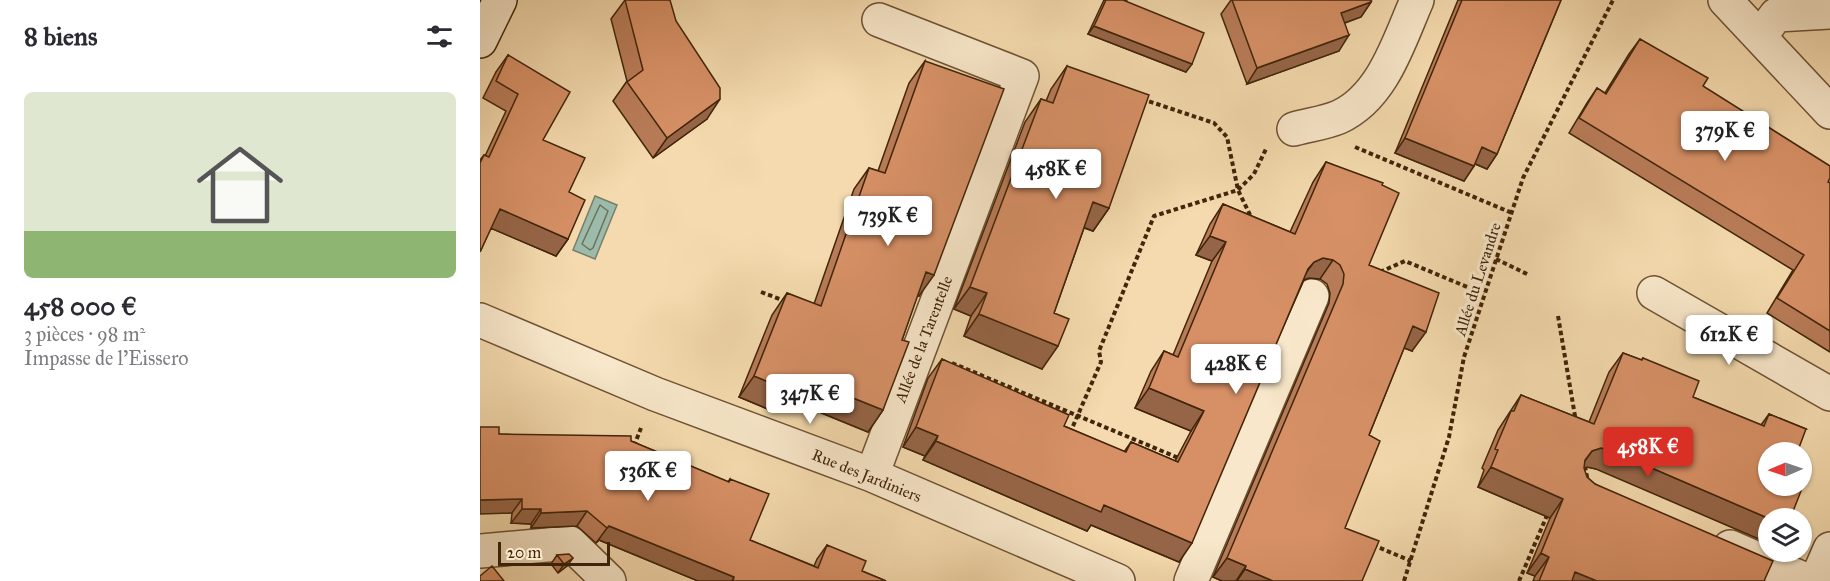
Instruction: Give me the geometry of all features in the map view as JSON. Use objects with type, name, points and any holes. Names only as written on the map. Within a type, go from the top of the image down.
[{"type":"street","points":[[480,41],[500,0]]},
{"type":"street","points":[[1294,129],[1339,117],[1359,103],[1380,81],[1417,0]]},
{"type":"street","points":[[1725,0],[1830,112]]},
{"type":"street","points":[[1760,37],[1776,15],[1830,12]]},
{"type":"street","name":"Allée de la Tarentelle","points":[[872,475],[1022,76],[879,20]]},
{"type":"street","points":[[1654,293],[1830,394]]},
{"type":"street","points":[[1191,581],[1312,296]]},
{"type":"street","name":"Rue des Jardiniers","points":[[480,320],[655,394],[872,475],[1118,581]]},
{"type":"street","points":[[1699,533],[1808,581]]},
{"type":"street","points":[[480,551],[570,543],[609,581]]},
{"type":"street","points":[[1816,581],[1830,549]]},
{"type":"path","name":"Allée du Levandre","points":[[1404,581],[1449,436],[1464,357],[1523,178],[1613,0]]},
{"type":"path","points":[[1137,97],[1214,123],[1227,137],[1238,190],[1256,226]]},
{"type":"path","points":[[1339,117],[1357,150],[1512,213]]},
{"type":"path","points":[[1069,437],[1101,362],[1099,351],[1154,216],[1238,190],[1254,174],[1266,149],[1294,129]]},
{"type":"path","points":[[1496,259],[1529,275]]},
{"type":"path","points":[[1375,274],[1405,261],[1484,294]]},
{"type":"path","points":[[761,292],[792,303]]},
{"type":"path","points":[[1558,316],[1577,430]]},
{"type":"path","points":[[919,349],[1234,481]]},
{"type":"path","points":[[980,388],[985,377]]},
{"type":"path","points":[[630,457],[655,394]]},
{"type":"path","points":[[1581,490],[1589,486],[1583,459]]},
{"type":"path","points":[[1519,581],[1552,503]]},
{"type":"path","points":[[1368,543],[1411,561]]},
{"type":"water","points":[[595,196],[617,205],[595,259],[573,250]]},
{"type":"building","points":[[625,0],[670,0],[676,21],[720,88],[720,99],[667,138],[627,82],[643,70]]},
{"type":"building","points":[[1106,0],[1123,0],[1204,33],[1192,64],[1094,26]]},
{"type":"building","points":[[1232,0],[1371,0],[1371,2],[1341,13],[1349,35],[1257,68]]},
{"type":"building","points":[[1462,0],[1561,0],[1497,154],[1482,147],[1474,166],[1405,138]]},
{"type":"building","points":[[1640,39],[1708,78],[1703,86],[1830,166],[1828,182],[1830,183],[1830,331],[1777,298],[1804,255],[1579,118],[1597,88],[1606,94]]},
{"type":"building","points":[[508,55],[570,92],[543,140],[585,158],[569,192],[585,200],[568,239],[500,209],[481,250],[480,163],[484,155],[489,157],[518,94],[496,81]]},
{"type":"building","points":[[925,61],[1004,89],[934,275],[926,272],[902,340],[909,342],[883,410],[796,375],[790,391],[754,376],[787,293],[821,306],[869,168],[885,173]]},
{"type":"building","points":[[1067,66],[1149,95],[1109,208],[1093,202],[1054,313],[1069,319],[1058,346],[979,314],[987,293],[970,287],[1041,99],[1053,103]]},
{"type":"building","points":[[1326,162],[1383,183],[1382,185],[1399,193],[1369,265],[1439,293],[1426,332],[1413,326],[1369,435],[1380,441],[1345,528],[1379,541],[1362,581],[1273,581],[1227,558],[1343,284],[1344,274],[1340,265],[1333,260],[1323,258],[1314,262],[1308,269],[1192,543],[1104,505],[1101,512],[936,441],[938,436],[916,427],[942,359],[1069,415],[1064,426],[1126,452],[1131,442],[1178,462],[1204,411],[1149,388],[1164,351],[1178,357],[1226,242],[1210,236],[1223,204],[1295,234]]},
{"type":"building","points":[[1623,353],[1642,360],[1643,358],[1699,381],[1693,397],[1764,426],[1769,414],[1806,429],[1801,442],[1758,442],[1758,496],[1799,496],[1794,508],[1758,508],[1758,514],[1610,450],[1601,448],[1592,451],[1585,460],[1584,468],[1587,477],[1595,484],[1758,555],[1758,562],[1773,562],[1764,581],[1597,581],[1575,572],[1572,581],[1539,581],[1549,557],[1541,553],[1563,499],[1491,467],[1498,450],[1495,449],[1511,411],[1514,411],[1521,395],[1594,424]]},
{"type":"building","points":[[480,427],[499,427],[499,434],[631,436],[631,441],[729,482],[730,479],[769,494],[750,540],[818,568],[827,545],[866,561],[862,571],[886,581],[733,581],[734,577],[609,526],[607,528],[587,511],[541,513],[541,509],[522,509],[522,499],[480,500]]},
{"type":"building","points":[[569,554],[573,558],[564,564],[557,555]]},
{"type":"building","points":[[492,566],[504,581],[480,581],[480,576]]}]
